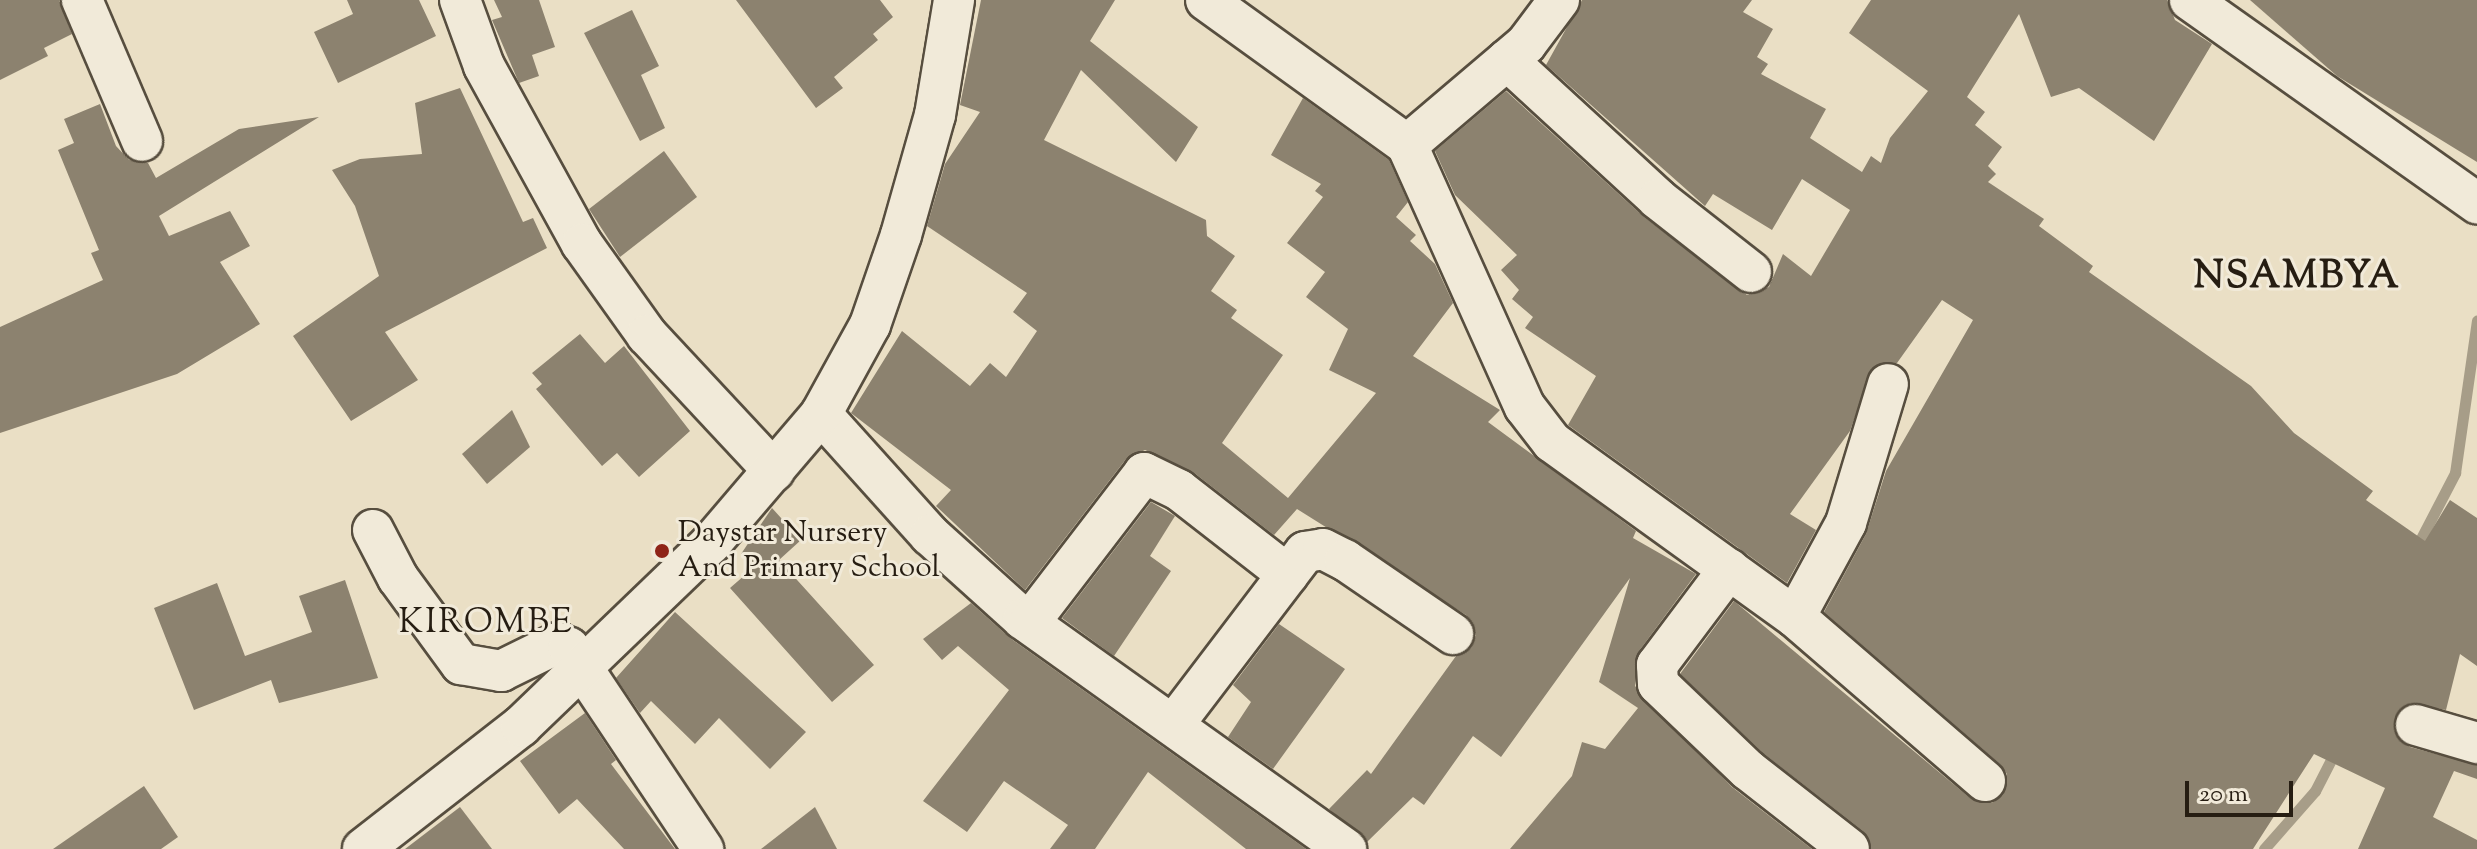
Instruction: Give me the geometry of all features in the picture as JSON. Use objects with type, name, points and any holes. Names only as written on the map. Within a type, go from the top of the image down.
[{"type":"street","points":[[82,0],[142,141]]},
{"type":"street","points":[[460,0],[484,66],[582,244],[647,335],[774,471]]},
{"type":"street","points":[[363,849],[521,726],[711,543],[821,414],[870,325],[901,235],[935,115],[954,0]]},
{"type":"street","points":[[1206,0],[1407,145],[1541,429],[1570,457],[1795,617],[1985,781]]},
{"type":"street","points":[[1407,145],[1507,60],[1559,0]]},
{"type":"street","points":[[2190,0],[2477,203]]},
{"type":"street","points":[[1507,60],[1658,199],[1751,272]]},
{"type":"street","points":[[1795,617],[1846,523],[1888,384]]},
{"type":"street","points":[[821,414],[930,535],[1029,623],[1346,849]]},
{"type":"street","points":[[1029,623],[1144,473],[1179,490],[1288,575]]},
{"type":"street","points":[[373,530],[398,578],[461,664],[501,671],[558,643],[703,849]]},
{"type":"street","points":[[1174,724],[1305,552],[1323,549],[1453,634]]},
{"type":"street","points":[[1729,569],[1657,665],[1658,684],[1748,770],[1849,849]]},
{"type":"street","points":[[2416,725],[2477,743]]},
{"type":"building","points":[[0,0],[59,0],[72,34],[44,48],[48,56],[0,80]]},
{"type":"building","points":[[347,0],[419,0],[436,36],[338,83],[314,32],[353,14]]},
{"type":"building","points":[[494,0],[539,0],[555,47],[532,55],[539,76],[519,83],[492,20],[502,17]]},
{"type":"building","points":[[736,0],[880,0],[893,17],[873,34],[878,40],[834,77],[843,88],[816,108]]},
{"type":"building","points":[[981,0],[1115,0],[1090,41],[1198,127],[1176,162],[1081,70],[1044,140],[1206,220],[1207,236],[1235,256],[1211,291],[1237,310],[1231,318],[1283,355],[1222,443],[1288,498],[1376,393],[1329,370],[1348,329],[1306,297],[1325,272],[1287,243],[1323,197],[1315,191],[1321,184],[1271,155],[1303,98],[1389,160],[1408,202],[1396,217],[1416,235],[1410,241],[1435,264],[1453,303],[1413,356],[1500,410],[1488,422],[1636,531],[1633,538],[1696,574],[1639,651],[1635,686],[1732,787],[1812,849],[1510,849],[1572,776],[1582,742],[1605,749],[1638,708],[1599,682],[1630,578],[1501,757],[1473,736],[1424,805],[1413,797],[1367,842],[1329,809],[1367,770],[1371,774],[1456,656],[1471,648],[1476,635],[1466,615],[1297,509],[1274,535],[1193,472],[1145,450],[1126,459],[1025,590],[936,506],[951,490],[851,413],[902,331],[970,386],[990,363],[1006,377],[1037,331],[1013,312],[1027,293],[927,226],[945,164],[980,112],[960,105]]},
{"type":"building","points":[[1582,0],[1752,0],[1743,12],[1773,29],[1757,57],[1768,64],[1761,74],[1826,109],[1810,138],[1862,172],[1871,156],[1881,163],[1890,138],[1928,91],[1849,33],[1871,0],[2167,0],[2175,20],[2212,44],[2154,141],[2079,88],[2051,97],[2019,14],[1967,97],[1985,112],[1975,125],[2002,147],[1988,166],[1996,174],[1988,182],[2044,219],[2039,226],[2093,266],[2089,272],[2251,386],[2294,433],[2373,491],[2366,500],[2425,541],[2450,500],[2477,518],[2477,666],[2460,654],[2446,710],[2410,703],[2394,730],[2410,747],[2477,765],[2477,779],[2454,771],[2433,817],[2477,840],[2477,849],[2358,849],[2385,788],[2314,754],[2253,849],[1871,849],[1863,831],[1763,753],[1680,674],[1734,601],[1970,798],[1992,803],[2003,795],[2007,774],[2000,764],[1824,612],[1866,534],[1886,471],[1973,320],[1942,300],[1897,363],[1872,368],[1850,431],[1790,514],[1816,530],[1787,583],[1568,425],[1596,376],[1525,328],[1533,317],[1512,299],[1519,290],[1501,270],[1517,255],[1455,195],[1435,151],[1506,91],[1644,217],[1747,295],[1769,287],[1783,254],[1811,276],[1850,210],[1802,179],[1772,230],[1713,194],[1705,206],[1546,65]]},
{"type":"building","points":[[2250,0],[2477,0],[2477,162],[2337,76]]},
{"type":"building","points":[[632,10],[659,66],[641,75],[665,128],[640,141],[584,33]]},
{"type":"building","points":[[460,88],[523,222],[533,218],[547,248],[385,332],[418,380],[351,421],[293,336],[379,276],[355,206],[332,170],[360,159],[422,154],[415,103]]},
{"type":"building","points":[[100,104],[116,146],[129,160],[148,163],[156,178],[239,129],[319,117],[159,216],[169,236],[230,211],[250,246],[220,262],[260,324],[177,374],[0,433],[0,327],[103,280],[91,253],[99,250],[58,150],[74,143],[64,119]]},
{"type":"building","points":[[664,151],[697,197],[620,257],[589,209]]},
{"type":"building","points":[[580,334],[605,363],[624,346],[690,431],[639,477],[617,453],[602,466],[536,389],[542,384],[532,373]]},
{"type":"building","points":[[512,410],[530,447],[487,484],[462,454]]},
{"type":"building","points":[[1151,502],[1175,516],[1150,556],[1171,571],[1114,656],[1062,618]]},
{"type":"building","points":[[772,508],[801,540],[779,560],[874,665],[832,702],[730,588],[753,568],[741,554]]},
{"type":"building","points":[[345,580],[378,678],[279,703],[271,680],[194,710],[154,608],[217,583],[245,656],[312,632],[299,596]]},
{"type":"building","points":[[971,603],[1010,638],[1306,849],[1246,849],[1148,772],[1095,849],[1050,849],[1068,825],[1004,781],[967,832],[923,801],[1009,690],[958,646],[942,660],[923,639]]},
{"type":"building","points":[[675,612],[806,732],[770,769],[719,718],[695,744],[651,701],[640,713],[616,678]]},
{"type":"building","points":[[1279,624],[1345,669],[1273,769],[1228,737],[1251,702],[1233,685]]},
{"type":"building","points":[[585,713],[616,760],[611,764],[675,849],[624,849],[577,799],[559,814],[520,761]]},
{"type":"building","points":[[144,786],[178,837],[161,849],[53,849]]},
{"type":"building","points":[[460,807],[492,849],[405,849]]},
{"type":"building","points":[[815,807],[837,849],[761,849]]},
{"type":"waterway","points":[[2416,548],[2455,473],[2477,321]]},
{"type":"waterway","points":[[2264,849],[2315,791],[2336,750]]},
{"type":"place","name":"Daystar Nursery And Primary School","points":[[662,551]]},
{"type":"district","name":"NSAMBYA","points":[[2297,279]]},
{"type":"district","name":"KIROMBE","points":[[486,624]]}]
